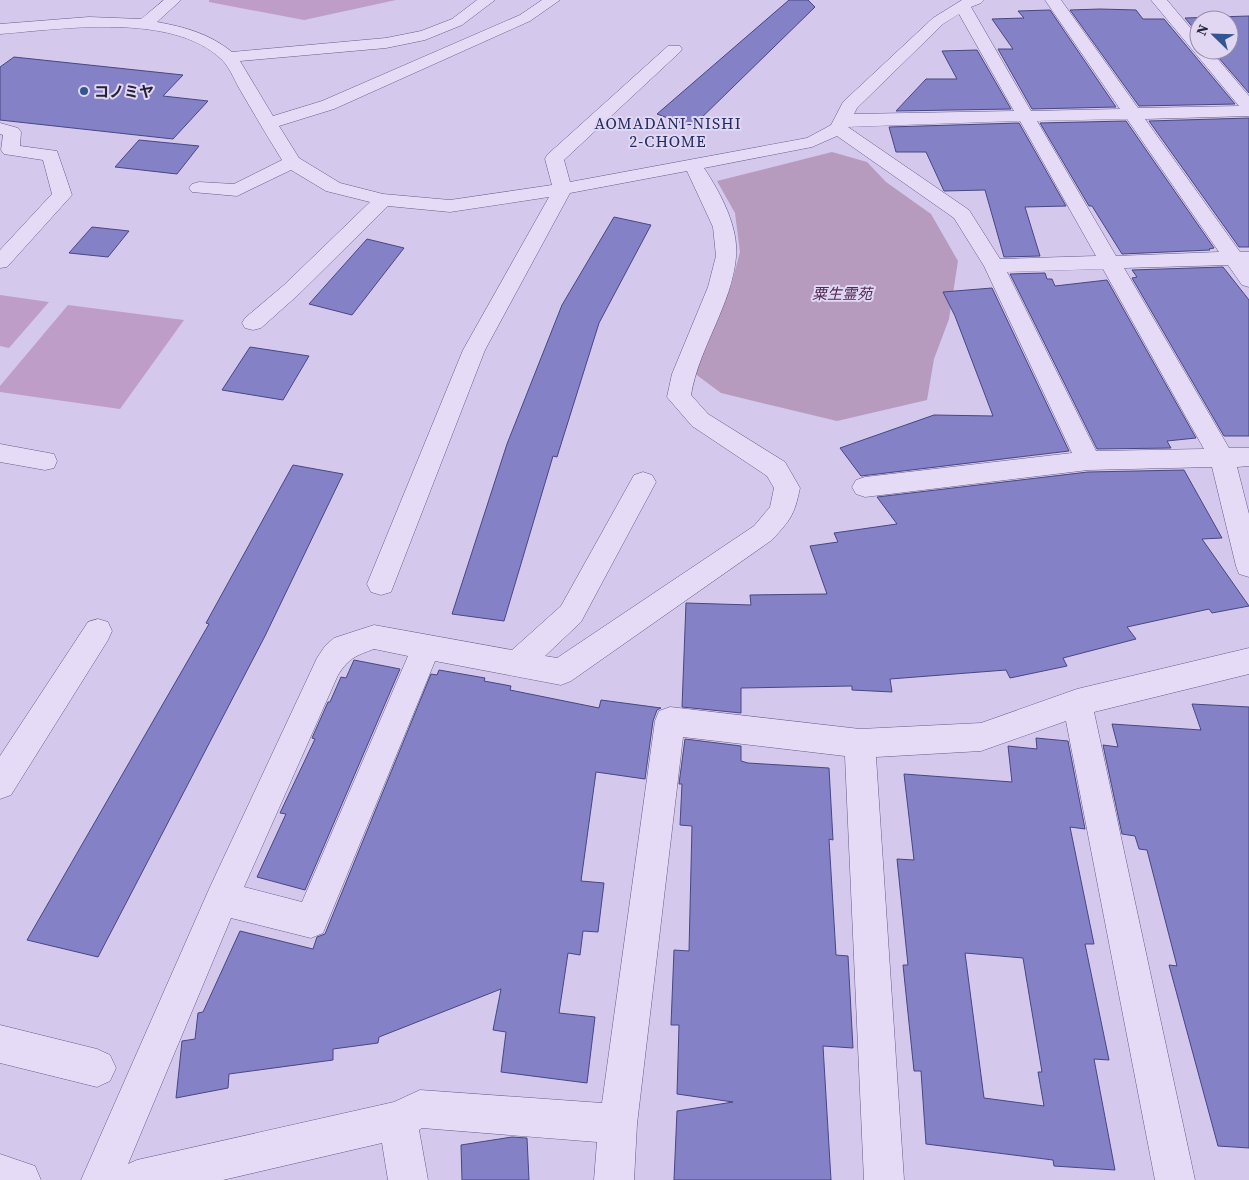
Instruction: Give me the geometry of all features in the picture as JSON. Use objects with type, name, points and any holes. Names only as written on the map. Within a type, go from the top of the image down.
[{"type":"street","points":[[145,24],[172,0]]},
{"type":"street","points":[[229,57],[386,43],[425,36],[457,22],[487,0]]},
{"type":"street","points":[[269,123],[328,105],[524,18],[552,0]]},
{"type":"street","points":[[1053,0],[1132,113],[1241,258],[1249,280]]},
{"type":"street","points":[[1159,0],[1189,36]]},
{"type":"street","points":[[840,124],[849,106],[938,21],[969,2],[1024,115],[1111,262],[1222,458],[1249,566]]},
{"type":"street","points":[[0,29],[89,22],[145,24],[177,30],[211,43],[229,57],[292,162],[333,187],[383,200],[450,206],[563,189],[812,142],[840,124],[1024,115],[1249,111]]},
{"type":"street","points":[[381,584],[474,350],[563,189],[554,159],[674,49]]},
{"type":"street","points":[[1209,60],[1249,107]]},
{"type":"street","points":[[840,124],[962,214],[994,266],[1088,460]]},
{"type":"street","points":[[0,128],[12,132],[10,150],[50,155],[62,195],[0,262]]},
{"type":"street","points":[[199,188],[237,190],[292,162]]},
{"type":"street","points":[[102,1180],[222,899],[327,667],[335,655],[344,647],[374,638],[561,672],[763,533],[782,511],[788,488],[776,469],[700,420],[679,397],[683,374],[719,288],[726,256],[723,227],[703,181],[693,165]]},
{"type":"street","points":[[253,323],[291,290],[383,200]]},
{"type":"street","points":[[994,266],[1241,258]]},
{"type":"street","points":[[0,453],[45,461]]},
{"type":"street","points":[[865,487],[1088,460],[1249,457]]},
{"type":"street","points":[[517,664],[572,614],[643,482]]},
{"type":"street","points":[[0,784],[98,631]]},
{"type":"street","points":[[222,899],[311,921],[426,647]]},
{"type":"street","points":[[614,1180],[618,1124],[670,722],[860,743],[981,737],[1077,703],[1249,661]]},
{"type":"street","points":[[1077,703],[1175,1180]]},
{"type":"street","points":[[860,743],[884,1180]]},
{"type":"street","points":[[0,1044],[97,1068]]},
{"type":"street","points":[[137,1180],[398,1120],[420,1109],[618,1124]]},
{"type":"street","points":[[398,1120],[408,1180]]},
{"type":"street","points":[[0,1174],[21,1180]]},
{"type":"shaded area","points":[[209,0],[396,0],[304,20],[209,2]]},
{"type":"shaded area","points":[[0,295],[49,302],[9,348],[0,346]]},
{"type":"shaded area","points":[[68,305],[184,320],[120,409],[0,392],[0,386]]},
{"type":"green space","name":"粟生霊苑","points":[[832,152],[867,162],[886,182],[931,214],[958,261],[949,319],[934,359],[927,400],[837,421],[721,393],[694,373],[702,349],[731,286],[740,252],[735,213],[717,181]]},
{"type":"building","points":[[789,0],[808,0],[815,7],[692,127],[657,114]]},
{"type":"building","points":[[1050,10],[1116,107],[1032,109],[998,49],[1013,49],[992,19],[1024,18],[1018,11]]},
{"type":"building","points":[[1070,10],[1136,10],[1143,19],[1164,19],[1189,49],[1189,60],[1198,60],[1235,104],[1139,106]]},
{"type":"building","points":[[1239,16],[1249,16],[1249,93],[1221,60],[1239,60]]},
{"type":"building","points":[[977,50],[1011,109],[896,111],[926,79],[957,79],[942,51]]},
{"type":"building","name":"コノミヤ","points":[[14,57],[183,75],[163,96],[208,101],[173,139],[0,120],[0,67]]},
{"type":"building","points":[[1249,118],[1249,247],[1239,247],[1149,121]]},
{"type":"building","points":[[1126,121],[1214,248],[1210,250],[1122,254],[1092,206],[1089,206],[1040,123]]},
{"type":"building","points":[[1019,123],[1066,206],[1025,207],[1040,256],[1004,257],[985,190],[944,191],[926,152],[896,152],[889,127]]},
{"type":"building","points":[[139,140],[199,146],[177,174],[115,167]]},
{"type":"building","points":[[614,217],[651,225],[599,323],[557,457],[553,456],[504,621],[452,614],[507,444],[562,305]]},
{"type":"building","points":[[92,227],[129,231],[108,257],[69,253]]},
{"type":"building","points":[[367,239],[404,248],[352,315],[309,304]]},
{"type":"building","points":[[1223,267],[1249,300],[1249,436],[1224,436],[1132,278],[1137,277],[1132,270]]},
{"type":"building","points":[[1045,273],[1047,279],[1052,279],[1055,286],[1107,280],[1196,438],[1167,441],[1171,448],[1097,449],[1010,274]]},
{"type":"building","points":[[992,288],[1069,451],[861,476],[840,448],[934,415],[993,416],[955,316],[943,292]]},
{"type":"building","points":[[250,347],[309,356],[283,400],[222,390]]},
{"type":"building","points":[[293,465],[343,474],[265,636],[98,957],[27,940],[209,624],[206,623]]},
{"type":"building","points":[[1184,470],[1222,538],[1202,539],[1249,606],[1212,613],[1209,609],[1127,627],[1136,639],[1063,658],[1067,666],[1010,678],[1006,670],[890,679],[892,692],[852,690],[852,686],[741,688],[741,713],[682,707],[686,603],[751,605],[750,595],[827,594],[810,546],[838,542],[834,533],[897,524],[877,497],[1088,472]]},
{"type":"building","points":[[354,660],[400,669],[305,890],[257,877],[286,814],[280,813],[315,739],[312,738],[328,702],[330,702],[341,677],[346,678]]},
{"type":"building","points":[[439,670],[485,678],[484,681],[511,686],[510,690],[599,708],[601,700],[661,708],[657,710],[653,721],[645,779],[596,772],[581,881],[604,883],[598,932],[583,931],[580,955],[568,953],[559,1013],[595,1017],[587,1083],[501,1072],[506,1032],[493,1030],[501,989],[379,1037],[378,1043],[333,1049],[333,1060],[229,1074],[228,1088],[176,1098],[182,1041],[195,1039],[198,1013],[203,1012],[240,931],[313,949],[317,937],[325,934],[431,674],[437,675]]},
{"type":"building","points":[[1192,704],[1249,707],[1249,1148],[1218,1146],[1169,965],[1177,966],[1147,850],[1139,849],[1135,836],[1122,834],[1103,745],[1118,747],[1112,724],[1201,730]]},
{"type":"building","points":[[1036,738],[1068,741],[1085,829],[1070,827],[1094,944],[1085,944],[1109,1060],[1094,1059],[1115,1170],[1054,1166],[1053,1160],[926,1144],[921,1071],[914,1071],[903,965],[908,965],[897,859],[914,860],[904,774],[1012,782],[1008,746],[1037,749]],"holes":[[[965,953],[1023,958],[1042,1072],[1038,1072],[1044,1106],[984,1098]]]},
{"type":"building","points":[[685,739],[741,746],[741,761],[748,763],[829,768],[833,840],[829,839],[836,955],[848,956],[853,1048],[823,1046],[831,1180],[674,1180],[677,1111],[733,1102],[677,1094],[679,1025],[671,1025],[674,950],[689,951],[692,826],[680,825],[682,784],[679,784]]},
{"type":"building","points":[[512,1137],[527,1138],[529,1180],[462,1180],[461,1145]]},
{"type":"place","name":"コノミヤ","points":[[84,91]]},
{"type":"district","name":"AOMADANI-NISHI 2-CHOME","points":[[668,132]]}]
